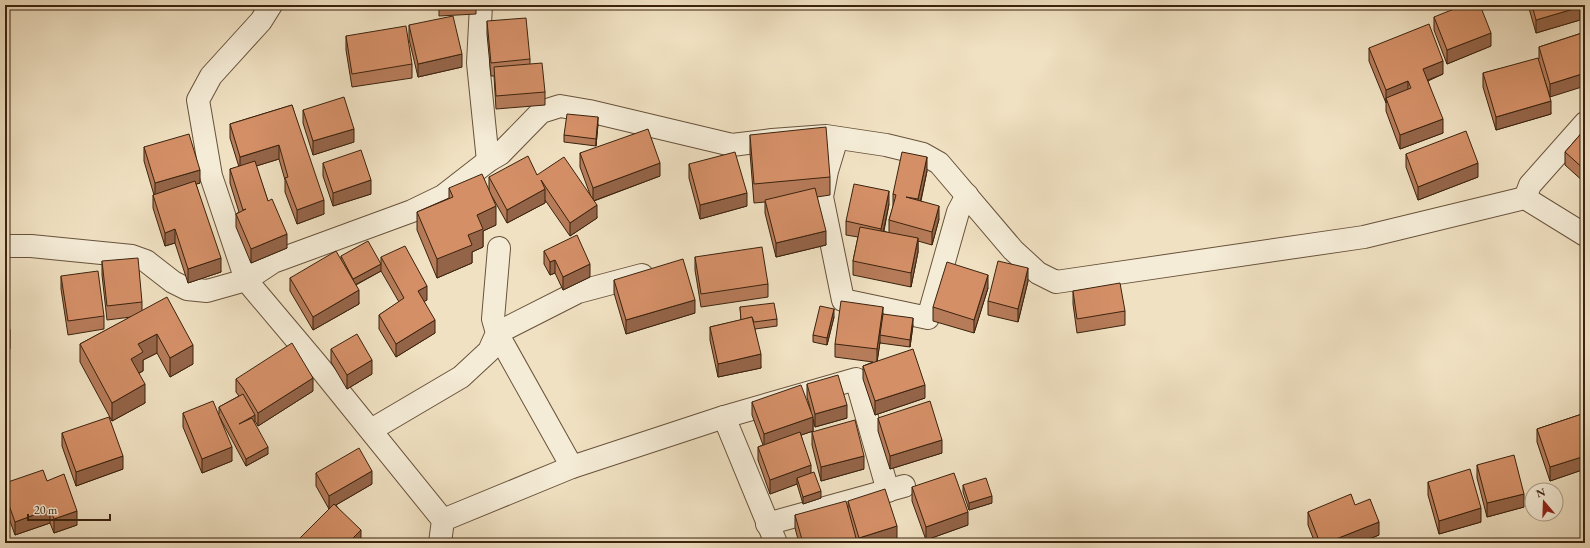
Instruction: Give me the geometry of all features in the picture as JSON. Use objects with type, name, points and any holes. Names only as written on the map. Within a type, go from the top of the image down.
[{"type":"street","points":[[271,5],[261,21],[211,76],[198,100],[211,176],[246,280],[371,430],[443,520],[440,543]]},
{"type":"street","points":[[482,5],[478,63],[488,161]]},
{"type":"street","points":[[5,246],[31,246],[132,256],[146,261],[173,282],[187,289],[207,291],[246,280],[273,262],[412,211],[443,196],[488,161],[500,154],[542,112],[560,106],[588,111],[732,145],[826,136],[923,154],[939,163],[1013,250],[1038,273],[1056,282],[1364,237],[1526,198],[1585,235]]},
{"type":"street","points":[[1526,198],[1530,185],[1585,123]]},
{"type":"street","points":[[836,138],[822,197],[843,300],[928,318],[958,212],[967,195]]},
{"type":"street","points":[[499,248],[493,319],[497,333],[572,467]]},
{"type":"street","points":[[371,430],[461,377],[489,351],[497,333],[578,292],[662,270]]},
{"type":"street","points":[[443,520],[572,467],[724,417],[856,379],[896,489],[771,533],[724,417]]},
{"type":"building","points":[[1464,5],[1480,5],[1491,33],[1447,50],[1434,17]]},
{"type":"building","points":[[1532,5],[1580,5],[1580,7],[1536,20]]},
{"type":"building","points":[[453,16],[462,54],[418,64],[409,25]]},
{"type":"building","points":[[526,18],[530,59],[491,63],[487,21]]},
{"type":"building","points":[[1429,24],[1443,61],[1423,69],[1443,119],[1400,135],[1386,98],[1411,88],[1408,81],[1386,90],[1369,48]]},
{"type":"building","points":[[406,26],[412,64],[352,74],[346,36]]},
{"type":"building","points":[[1585,32],[1585,73],[1550,84],[1539,47]]},
{"type":"building","points":[[1538,58],[1551,101],[1496,117],[1483,73]]},
{"type":"building","points":[[542,63],[545,92],[496,96],[494,67]]},
{"type":"building","points":[[344,97],[354,129],[313,141],[303,110]]},
{"type":"building","points":[[292,105],[324,200],[297,210],[285,178],[288,177],[279,145],[240,157],[230,124]]},
{"type":"building","points":[[567,114],[598,117],[596,139],[564,135]]},
{"type":"building","points":[[826,127],[830,177],[754,184],[750,135]]},
{"type":"building","points":[[648,129],[660,163],[593,188],[580,153]]},
{"type":"building","points":[[1585,129],[1585,170],[1565,152]]},
{"type":"building","points":[[1466,131],[1478,163],[1418,187],[1406,154]]},
{"type":"building","points":[[189,134],[200,170],[155,183],[144,147]]},
{"type":"building","points":[[361,150],[371,180],[333,193],[323,163]]},
{"type":"building","points":[[735,152],[747,193],[700,205],[689,164]]},
{"type":"building","points":[[902,152],[927,157],[918,199],[906,197],[939,206],[932,232],[889,220],[896,195],[893,194]]},
{"type":"building","points":[[528,156],[537,175],[564,157],[597,205],[570,223],[541,180],[545,189],[507,210],[489,177]]},
{"type":"building","points":[[255,161],[268,201],[272,199],[287,234],[251,249],[236,214],[246,209],[243,210],[230,169]]},
{"type":"building","points":[[482,174],[496,206],[477,215],[483,229],[468,235],[472,245],[437,259],[417,212],[453,197],[449,188]]},
{"type":"building","points":[[195,181],[221,258],[188,269],[175,229],[165,233],[153,195]]},
{"type":"building","points":[[854,184],[889,191],[881,229],[846,221]]},
{"type":"building","points":[[815,188],[826,231],[776,243],[765,200]]},
{"type":"building","points":[[860,227],[918,238],[911,273],[853,261]]},
{"type":"building","points":[[577,235],[590,264],[563,277],[555,260],[550,262],[544,251]]},
{"type":"building","points":[[368,241],[381,264],[353,279],[341,256]]},
{"type":"building","points":[[405,246],[427,286],[418,291],[435,320],[396,344],[379,315],[404,298],[381,257]]},
{"type":"building","points":[[762,247],[768,284],[701,294],[695,257]]},
{"type":"building","points":[[336,251],[359,290],[313,317],[290,278]]},
{"type":"building","points":[[138,258],[142,302],[107,306],[102,261]]},
{"type":"building","points":[[683,259],[695,300],[626,320],[614,280]]},
{"type":"building","points":[[998,261],[1028,268],[1018,309],[988,301]]},
{"type":"building","points":[[947,262],[988,275],[974,320],[933,307]]},
{"type":"building","points":[[98,271],[104,316],[68,321],[61,276]]},
{"type":"building","points":[[1120,283],[1125,311],[1077,319],[1073,291]]},
{"type":"building","points":[[167,297],[193,345],[170,358],[157,334],[138,344],[143,352],[131,359],[145,384],[112,403],[80,344]]},
{"type":"building","points":[[841,301],[883,307],[877,349],[835,344]]},
{"type":"building","points":[[774,303],[777,319],[754,322],[752,317],[741,320],[740,307]]},
{"type":"building","points":[[820,306],[834,309],[827,338],[813,335]]},
{"type":"building","points":[[883,314],[913,318],[910,340],[880,335]]},
{"type":"building","points":[[5,315],[10,330],[5,332]]},
{"type":"building","points":[[752,317],[761,354],[718,364],[710,327]]},
{"type":"building","points":[[357,334],[372,360],[347,375],[331,349]]},
{"type":"building","points":[[292,343],[313,378],[258,413],[236,379]]},
{"type":"building","points":[[913,349],[925,385],[875,401],[863,366]]},
{"type":"building","points":[[838,375],[847,405],[815,414],[807,384]]},
{"type":"building","points":[[801,385],[813,417],[764,434],[752,402]]},
{"type":"building","points":[[243,394],[255,415],[239,424],[252,418],[268,447],[246,459],[219,407]]},
{"type":"building","points":[[213,401],[232,447],[202,459],[183,413]]},
{"type":"building","points":[[930,401],[942,440],[890,456],[878,418]]},
{"type":"building","points":[[1585,413],[1585,456],[1550,467],[1537,429]]},
{"type":"building","points":[[109,417],[123,456],[76,472],[62,433]]},
{"type":"building","points":[[855,420],[864,456],[821,467],[812,432]]},
{"type":"building","points":[[800,432],[811,465],[770,480],[758,447]]},
{"type":"building","points":[[359,448],[372,471],[329,496],[316,473]]},
{"type":"building","points":[[1514,455],[1524,494],[1487,503],[1477,465]]},
{"type":"building","points":[[1470,469],[1481,508],[1439,521],[1428,482]]},
{"type":"building","points":[[43,470],[47,481],[64,474],[77,511],[54,519],[50,509],[15,522],[5,494],[5,483]]},
{"type":"building","points":[[814,472],[821,491],[803,497],[797,478]]},
{"type":"building","points":[[954,473],[968,512],[926,527],[912,487]]},
{"type":"building","points":[[986,478],[992,496],[969,503],[963,485]]},
{"type":"building","points":[[885,489],[897,526],[859,538],[848,501]]},
{"type":"building","points":[[1351,494],[1355,505],[1370,499],[1379,522],[1326,543],[1320,543],[1308,512]]},
{"type":"building","points":[[846,501],[856,538],[838,543],[803,543],[795,515]]},
{"type":"building","points":[[334,504],[361,530],[348,543],[295,543]]},
{"type":"building","points":[[982,540],[983,543],[975,543]]}]
